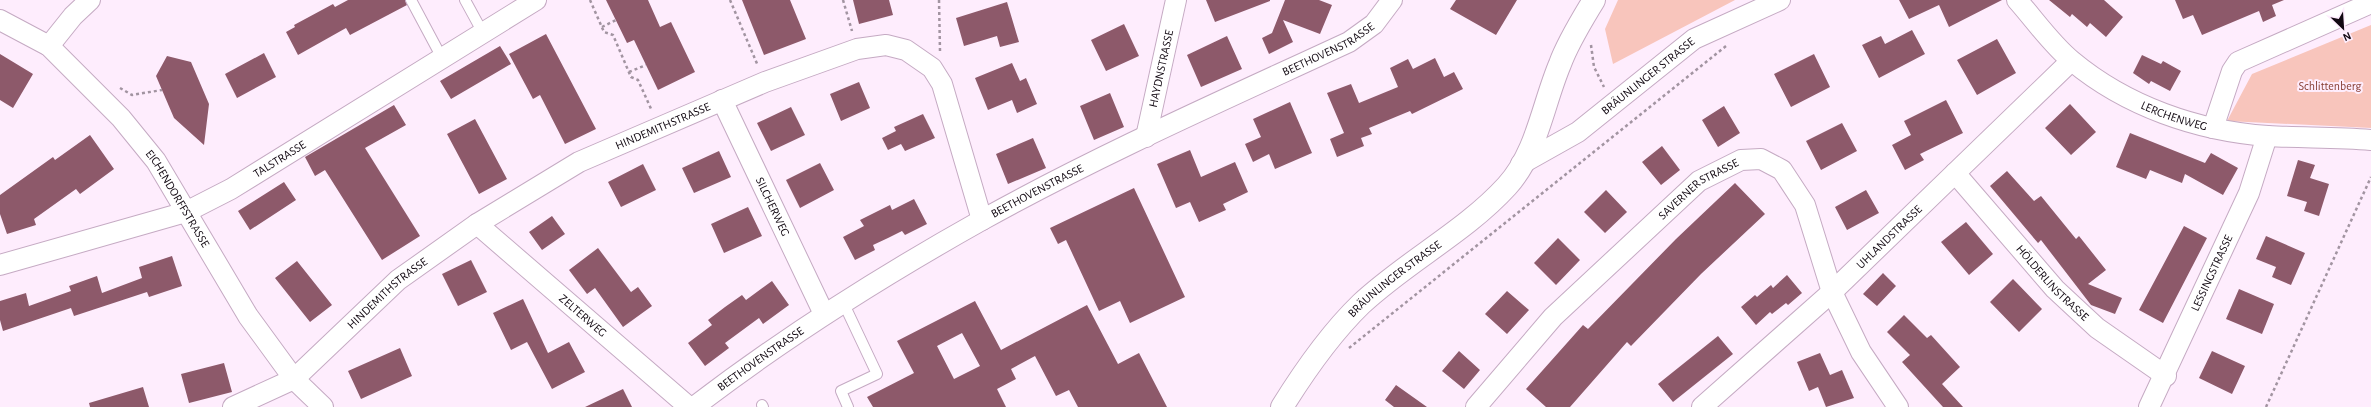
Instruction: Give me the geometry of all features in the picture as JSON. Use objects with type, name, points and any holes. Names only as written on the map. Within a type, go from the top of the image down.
[{"type":"main road","name":"BRÄUNLINGER STRASSE","points":[[1282,407],[1298,381],[1330,337],[1362,303],[1485,207],[1508,185],[1536,135],[1560,63],[1594,0]]},
{"type":"street","points":[[49,46],[73,16],[90,0]]},
{"type":"street","name":"TALSTRASSE","points":[[0,265],[186,212],[231,189],[536,0]]},
{"type":"street","name":"HAYDNSTRASSE","points":[[1146,137],[1176,0]]},
{"type":"street","name":"BEETHOVENSTRASSE","points":[[694,407],[755,360],[824,314],[982,220],[1146,137],[1349,42],[1374,24],[1392,0]]},
{"type":"street","name":"BRÄUNLINGER STRASSE","points":[[1521,164],[1578,132],[1694,39],[1780,0]]},
{"type":"street","name":"LERCHENWEG","points":[[2017,0],[2071,61],[2120,95],[2148,108],[2212,128],[2267,136],[2371,140]]},
{"type":"street","points":[[2212,128],[2232,71],[2238,62],[2371,3]]},
{"type":"street","name":"EICHENDORFFSTRASSE","points":[[0,20],[49,46],[121,118],[156,161],[248,316],[294,379],[323,407]]},
{"type":"street","name":"HINDEMITHSTRASSE","points":[[233,407],[294,379],[398,280],[477,224],[579,162],[766,82],[857,49],[886,45],[906,50],[932,68],[942,84],[982,220]]},
{"type":"street","name":"UHLANDSTRASSE","points":[[1702,407],[1832,292],[2071,61]]},
{"type":"street","name":"SILCHERWEG","points":[[722,100],[824,314]]},
{"type":"street","name":"LESSINGSTRASSE","points":[[2149,407],[2166,376],[2250,193],[2267,136]]},
{"type":"street","name":"SAVERNER STRASSE","points":[[1476,407],[1553,317],[1699,180],[1741,160],[1761,159],[1782,170],[1805,205],[1832,292],[1861,352],[1898,407]]},
{"type":"street","name":"HÖLDERLINSTRASSE","points":[[1956,173],[2055,289],[2097,328],[2166,376]]},
{"type":"street","name":"ZELTERWEG","points":[[477,224],[689,407]]},
{"type":"lane","points":[[411,0],[442,58]]},
{"type":"lane","points":[[465,0],[483,33]]},
{"type":"lane","points":[[843,302],[877,374],[841,391],[848,407]]},
{"type":"path","points":[[590,0],[604,32],[613,35],[631,77],[638,80],[645,96]]},
{"type":"path","points":[[730,0],[766,82]]},
{"type":"path","points":[[843,0],[857,49]]},
{"type":"path","points":[[932,68],[940,56],[939,0]]},
{"type":"path","points":[[602,27],[616,20]]},
{"type":"path","points":[[1594,40],[1591,45],[1594,67],[1614,103],[1629,124]]},
{"type":"path","points":[[1346,351],[1728,44]]},
{"type":"path","points":[[629,72],[646,65]]},
{"type":"path","points":[[2266,407],[2371,177]]},
{"type":"green space","points":[[1618,0],[1735,0],[1613,64],[1605,29]]},
{"type":"green space","name":"Schlittenberg","points":[[2371,25],[2371,128],[2227,121],[2252,74]]},
{"type":"building","points":[[348,0],[405,0],[407,5],[350,35],[346,28],[298,55],[286,32],[295,27],[294,25],[333,4],[335,7]]},
{"type":"building","points":[[606,0],[648,0],[660,27],[671,22],[695,72],[658,90],[634,40],[627,43]]},
{"type":"building","points":[[742,0],[790,0],[806,39],[764,55]]},
{"type":"building","points":[[853,0],[889,0],[893,15],[859,24]]},
{"type":"building","points":[[1206,0],[1270,0],[1270,1],[1215,22]]},
{"type":"building","points":[[1285,0],[1319,0],[1332,5],[1320,34],[1283,20],[1293,42],[1269,54],[1262,38],[1272,33]]},
{"type":"building","points":[[1456,0],[1517,0],[1496,35],[1450,9]]},
{"type":"building","points":[[1899,0],[2002,0],[1949,27],[1939,5],[1909,19]]},
{"type":"building","points":[[2049,0],[2104,0],[2123,17],[2106,37],[2090,23],[2087,27],[2072,14],[2070,17]]},
{"type":"building","points":[[2175,0],[2284,0],[2272,5],[2276,16],[2263,22],[2259,11],[2202,35],[2193,15],[2183,19]]},
{"type":"building","points":[[1007,2],[1019,42],[1000,47],[997,36],[964,46],[956,18]]},
{"type":"building","points":[[1124,24],[1139,56],[1106,71],[1091,40]]},
{"type":"building","points":[[1912,30],[1925,54],[1879,78],[1862,45],[1881,36],[1885,44]]},
{"type":"building","points":[[546,34],[596,129],[565,144],[540,95],[533,99],[509,54]]},
{"type":"building","points":[[1227,36],[1242,69],[1201,87],[1187,55]]},
{"type":"building","points":[[1997,39],[2016,73],[1977,95],[1957,60]]},
{"type":"building","points":[[500,46],[511,64],[451,99],[440,81]]},
{"type":"building","points":[[264,53],[276,77],[237,98],[225,74]]},
{"type":"building","points":[[0,54],[33,74],[13,108],[0,100]]},
{"type":"building","points":[[1814,54],[1830,87],[1791,107],[1774,74]]},
{"type":"building","points":[[2142,55],[2161,64],[2163,61],[2181,71],[2170,91],[2151,81],[2149,84],[2133,73]]},
{"type":"building","points":[[167,56],[191,62],[209,104],[204,145],[174,118],[156,76]]},
{"type":"building","points":[[1435,58],[1444,77],[1454,72],[1463,89],[1412,114],[1410,111],[1369,128],[1372,134],[1361,138],[1364,146],[1337,157],[1330,139],[1344,133],[1327,93],[1351,84],[1359,103],[1398,87],[1390,68],[1408,59],[1413,69]]},
{"type":"building","points":[[1012,63],[1020,81],[1026,78],[1037,104],[1017,113],[1012,100],[988,110],[975,78]]},
{"type":"building","points":[[859,82],[870,108],[841,121],[830,94]]},
{"type":"building","points":[[1110,93],[1124,127],[1094,140],[1080,106]]},
{"type":"building","points":[[1946,100],[1963,133],[1920,154],[1924,160],[1905,170],[1892,145],[1911,135],[1904,121]]},
{"type":"building","points":[[1290,102],[1312,153],[1275,169],[1269,154],[1253,162],[1245,144],[1261,137],[1253,119]]},
{"type":"building","points":[[2070,104],[2096,132],[2071,155],[2045,128]]},
{"type":"building","points":[[394,105],[406,125],[365,148],[420,236],[382,260],[325,170],[315,176],[305,157]]},
{"type":"building","points":[[1724,106],[1740,133],[1718,147],[1702,120]]},
{"type":"building","points":[[791,107],[805,135],[771,151],[757,123]]},
{"type":"building","points":[[923,114],[935,138],[905,151],[901,144],[888,150],[882,138],[896,131],[894,127]]},
{"type":"building","points":[[475,119],[507,179],[479,194],[447,134]]},
{"type":"building","points":[[1842,123],[1857,151],[1821,170],[1806,141]]},
{"type":"building","points":[[2130,133],[2205,163],[2211,153],[2238,168],[2223,195],[2185,174],[2182,183],[2150,170],[2146,179],[2116,167]]},
{"type":"building","points":[[90,135],[114,169],[80,194],[76,189],[34,219],[36,225],[7,234],[0,214],[0,195],[53,157],[55,160]]},
{"type":"building","points":[[1033,138],[1046,168],[1008,184],[996,154]]},
{"type":"building","points":[[1662,146],[1680,170],[1661,185],[1642,162]]},
{"type":"building","points":[[1190,150],[1201,177],[1235,162],[1248,192],[1223,204],[1226,210],[1199,222],[1190,202],[1176,208],[1157,164]]},
{"type":"building","points":[[719,151],[731,177],[694,193],[682,168]]},
{"type":"building","points":[[2298,160],[2315,165],[2310,178],[2329,184],[2319,216],[2304,211],[2307,202],[2287,196]]},
{"type":"building","points":[[820,163],[834,190],[800,208],[786,180]]},
{"type":"building","points":[[643,164],[656,190],[621,207],[608,182]]},
{"type":"building","points":[[2007,171],[2034,201],[2041,196],[2076,239],[2079,236],[2106,270],[2088,284],[2122,298],[2115,314],[2091,305],[2041,240],[2038,243],[1990,186]]},
{"type":"building","points":[[284,182],[296,200],[250,230],[238,211]]},
{"type":"building","points":[[1735,183],[1765,214],[1701,274],[1631,346],[1627,342],[1570,407],[1546,407],[1526,389],[1583,325],[1588,329],[1676,239]]},
{"type":"building","points":[[1134,188],[1185,297],[1130,323],[1120,301],[1099,311],[1066,240],[1058,244],[1050,228]]},
{"type":"building","points":[[1606,190],[1627,212],[1605,233],[1584,212]]},
{"type":"building","points":[[1866,190],[1879,213],[1847,230],[1835,207]]},
{"type":"building","points":[[914,199],[927,224],[905,235],[902,231],[873,245],[875,250],[855,260],[843,237],[864,226],[860,220],[890,205],[892,210]]},
{"type":"building","points":[[748,207],[762,236],[724,253],[711,224]]},
{"type":"building","points":[[552,216],[565,234],[542,250],[529,232]]},
{"type":"building","points":[[1966,222],[1993,254],[1969,275],[1941,242]]},
{"type":"building","points":[[2184,226],[2207,238],[2163,323],[2139,310]]},
{"type":"building","points":[[2266,236],[2305,253],[2291,285],[2272,277],[2276,267],[2256,259]]},
{"type":"building","points":[[1558,238],[1580,260],[1556,285],[1534,263]]},
{"type":"building","points":[[598,248],[631,292],[638,287],[652,306],[623,327],[595,288],[587,294],[569,270]]},
{"type":"building","points":[[172,256],[182,286],[149,297],[147,292],[74,316],[71,308],[3,331],[0,320],[0,301],[26,293],[29,306],[71,291],[69,286],[97,276],[102,293],[142,278],[139,267]]},
{"type":"building","points":[[471,260],[487,292],[458,306],[442,274]]},
{"type":"building","points":[[297,261],[332,305],[310,322],[275,278]]},
{"type":"building","points":[[1883,273],[1896,286],[1877,306],[1863,294]]},
{"type":"building","points":[[1787,275],[1802,293],[1788,305],[1786,303],[1772,314],[1770,312],[1756,325],[1741,307],[1755,295],[1757,297],[1771,285],[1773,288]]},
{"type":"building","points":[[2013,279],[2042,309],[2019,332],[1990,302]]},
{"type":"building","points":[[772,281],[789,305],[763,324],[759,318],[725,343],[729,348],[705,366],[688,343],[712,325],[708,320],[725,307],[742,295],[746,300]]},
{"type":"building","points":[[2239,289],[2274,304],[2262,334],[2226,319]]},
{"type":"building","points":[[1507,291],[1529,310],[1507,334],[1485,314]]},
{"type":"building","points":[[523,299],[548,353],[569,342],[585,372],[552,389],[527,342],[511,350],[493,313]]},
{"type":"building","points":[[975,301],[1001,350],[1087,305],[1118,364],[1139,353],[1167,407],[1078,407],[1069,390],[1056,396],[1035,356],[1011,369],[1016,379],[997,389],[1006,407],[873,407],[867,397],[914,373],[897,341]],"holes":[[[962,333],[980,366],[954,379],[937,346]]]},
{"type":"building","points":[[1904,315],[1927,338],[1931,335],[1960,367],[1942,384],[1963,407],[1943,407],[1902,362],[1910,355],[1887,332]]},
{"type":"building","points":[[1718,336],[1733,354],[1673,402],[1658,384]]},
{"type":"building","points":[[400,348],[412,376],[361,399],[348,371]]},
{"type":"building","points":[[1459,351],[1480,370],[1464,389],[1442,371]]},
{"type":"building","points":[[2212,351],[2245,366],[2232,394],[2199,378]]},
{"type":"building","points":[[1820,353],[1830,375],[1842,370],[1854,398],[1826,407],[1818,387],[1809,391],[1797,362]]},
{"type":"building","points":[[224,363],[232,392],[189,403],[181,374]]},
{"type":"building","points":[[1396,385],[1427,407],[1394,407],[1385,400]]},
{"type":"building","points":[[143,387],[149,407],[90,407],[89,403]]},
{"type":"building","points":[[623,389],[632,407],[585,407]]}]
